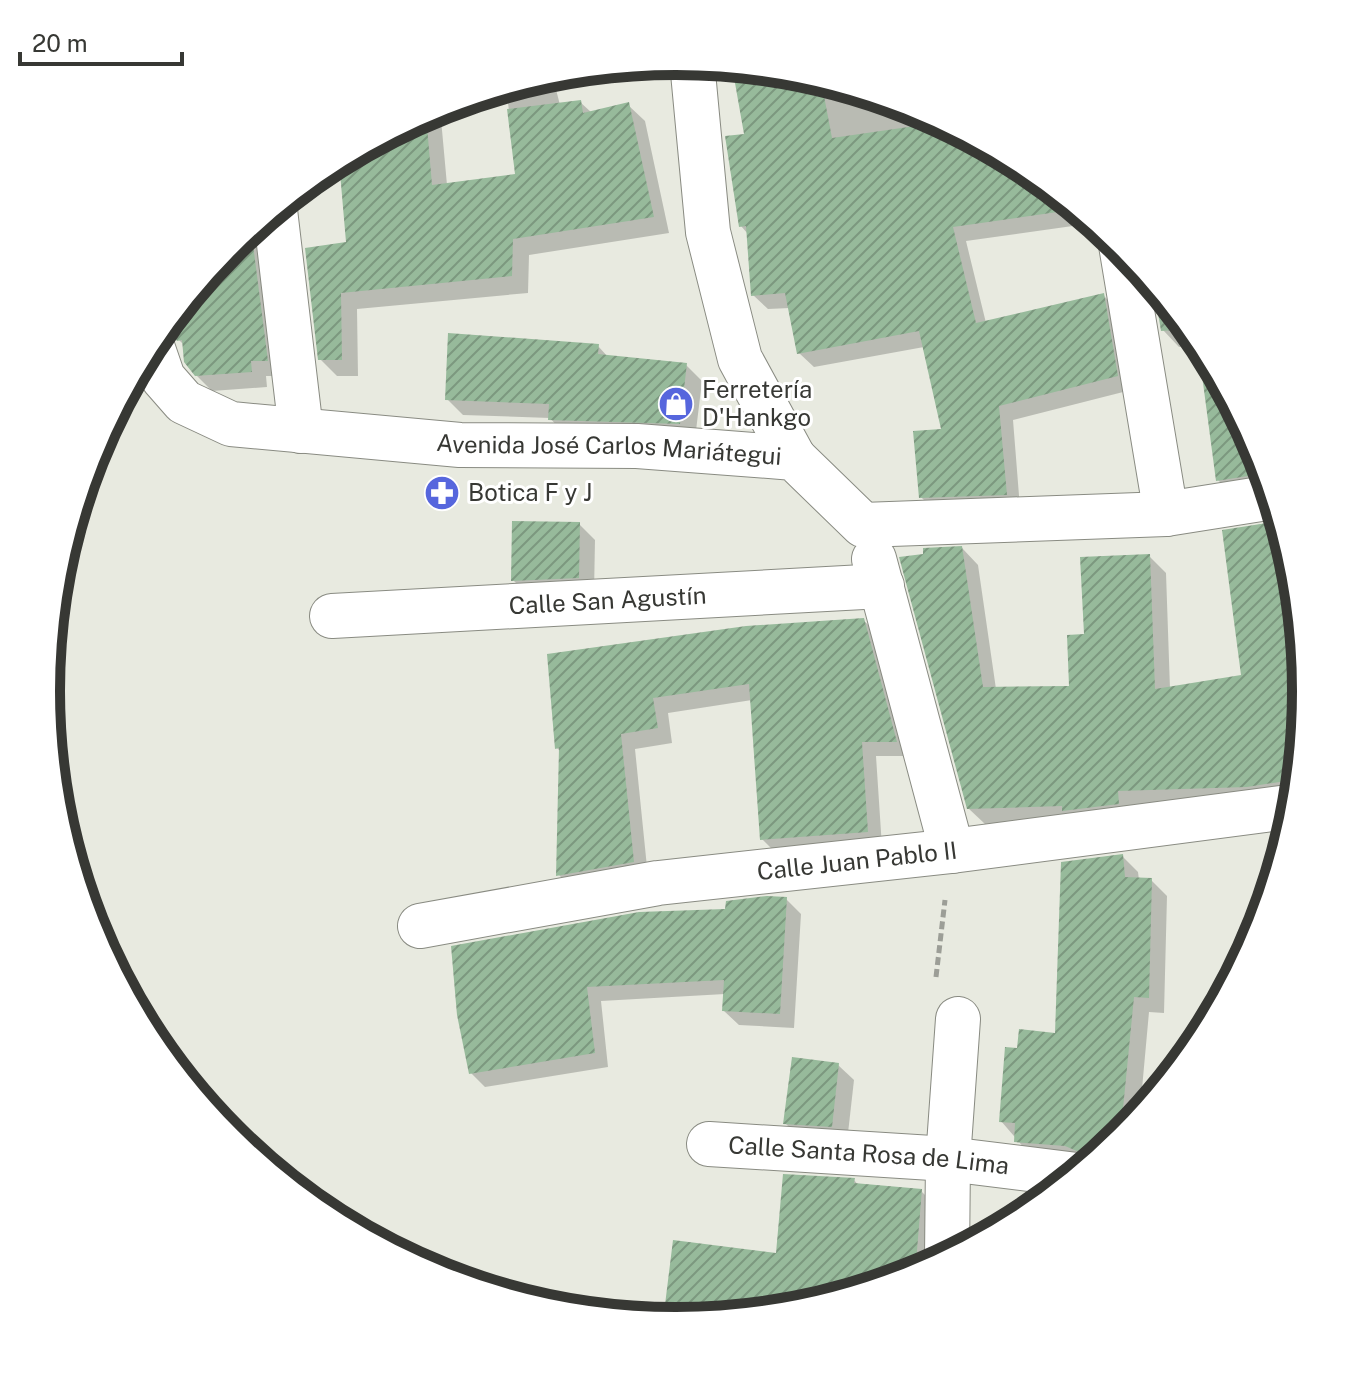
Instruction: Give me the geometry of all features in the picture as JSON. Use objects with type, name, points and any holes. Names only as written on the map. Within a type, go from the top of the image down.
[{"type":"street","points":[[693,75],[708,232],[740,359],[794,458]]},
{"type":"street","points":[[276,223],[301,431]]},
{"type":"street","points":[[1125,270],[1166,514]]},
{"type":"street","name":"Avenida José Carlos Mariátegui","points":[[157,360],[163,378],[184,402],[231,424],[460,445],[637,446],[794,458],[863,525]]},
{"type":"street","points":[[952,851],[863,525],[1166,514],[1262,499]]},
{"type":"street","name":"Calle San Agustín","points":[[332,616],[882,586]]},
{"type":"street","name":"Calle Juan Pablo II","points":[[420,926],[658,883],[952,851],[1282,808]]},
{"type":"street","points":[[947,1245],[948,1159],[958,1019]]},
{"type":"street","name":"Calle Santa Rosa de Lima","points":[[709,1144],[948,1159],[1061,1173]]},
{"type":"path","points":[[952,851],[935,974],[940,996],[958,1019]]},
{"type":"building","points":[[734,78],[823,93],[832,138],[919,125],[985,158],[1063,211],[953,227],[976,323],[1104,293],[1118,376],[999,406],[1007,495],[919,498],[913,431],[941,429],[919,331],[797,354],[785,293],[751,296],[746,226],[739,227],[725,136],[744,134]]},
{"type":"building","points":[[581,100],[583,113],[629,102],[654,217],[513,239],[512,276],[341,293],[342,360],[318,360],[305,248],[346,242],[340,175],[427,128],[432,185],[515,174],[507,109]]},
{"type":"building","points":[[253,244],[268,361],[251,361],[252,372],[195,376],[184,362],[182,340],[177,341],[174,335],[187,316]]},
{"type":"building","points":[[1157,305],[1176,330],[1161,331]]},
{"type":"building","points":[[448,333],[599,344],[598,354],[687,363],[680,424],[548,420],[549,404],[445,400]]},
{"type":"building","points":[[1201,369],[1229,419],[1253,475],[1216,481]]},
{"type":"building","points":[[512,521],[580,522],[579,578],[511,581]]},
{"type":"building","points":[[1267,523],[1270,542],[1274,541],[1288,611],[1292,651],[1292,732],[1286,781],[1247,787],[1118,791],[1119,804],[1062,811],[1062,806],[967,809],[899,557],[923,554],[923,548],[962,546],[983,687],[1069,686],[1067,635],[1084,634],[1080,557],[1150,554],[1155,689],[1241,675],[1222,530]]},
{"type":"building","points":[[864,618],[897,742],[862,742],[868,832],[760,840],[749,684],[653,698],[658,728],[621,734],[634,862],[556,876],[559,748],[555,749],[547,654],[746,626]]},
{"type":"building","points":[[1123,854],[1125,877],[1152,878],[1149,998],[1134,997],[1122,1116],[1084,1154],[1065,1146],[1014,1142],[1015,1123],[999,1122],[1005,1047],[1017,1048],[1019,1029],[1055,1033],[1061,862]]},
{"type":"building","points":[[787,897],[780,1014],[722,1011],[724,980],[587,987],[595,1053],[469,1074],[457,1015],[451,946],[639,912],[725,909],[726,901]]},
{"type":"building","points":[[792,1057],[839,1063],[832,1127],[783,1124]]},
{"type":"building","points":[[783,1174],[855,1178],[854,1183],[922,1189],[916,1259],[875,1275],[797,1296],[717,1307],[665,1308],[673,1240],[776,1253]]},
{"type":"place","name":"Ferretería D'Hankgo","points":[[676,404]]},
{"type":"place","name":"Botica F y J","points":[[442,493]]}]
